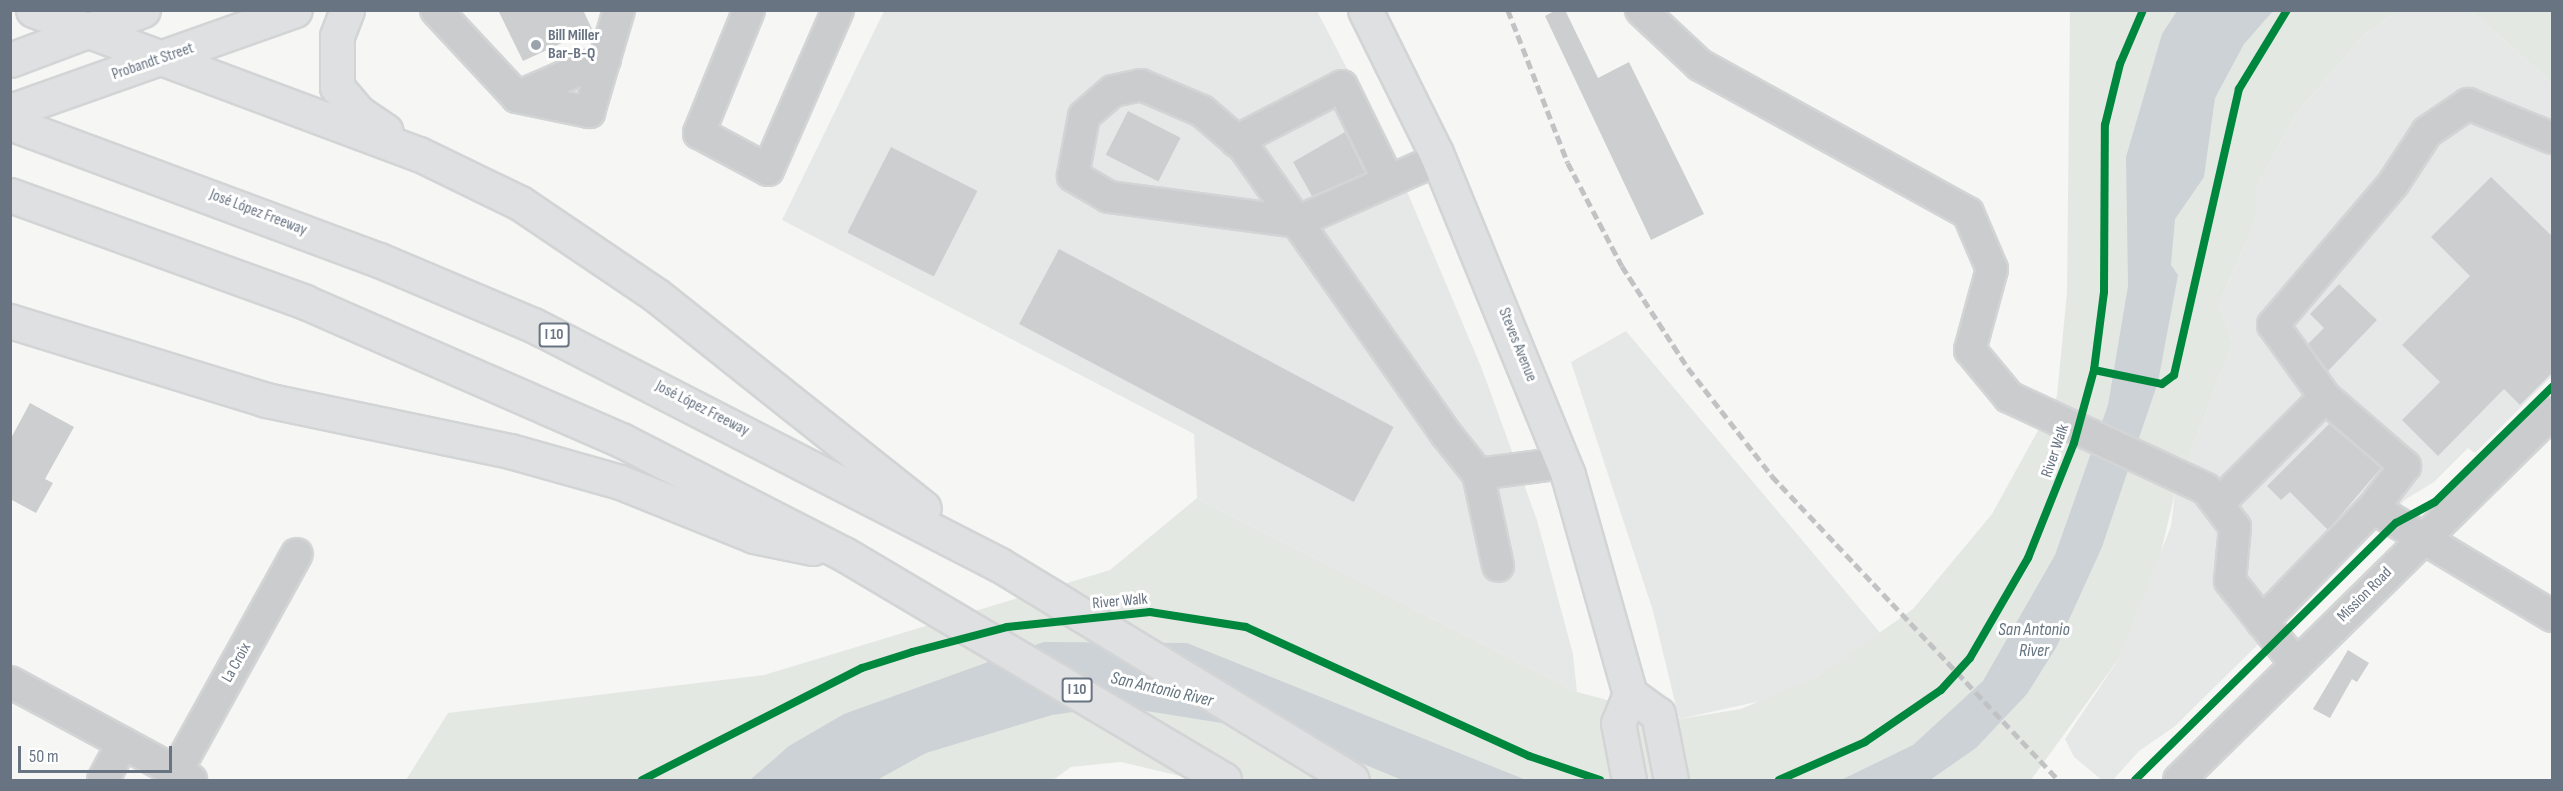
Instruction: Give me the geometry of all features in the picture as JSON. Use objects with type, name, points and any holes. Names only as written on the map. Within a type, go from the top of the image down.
[{"type":"main road","points":[[33,10],[420,154],[520,203],[604,256],[999,565]]},
{"type":"main road","points":[[10,60],[143,10]]},
{"type":"main road","name":"Probandt Street","points":[[10,111],[295,10]]},
{"type":"main road","points":[[347,10],[334,58],[337,87],[359,113],[420,154]]},
{"type":"main road","name":"Steves Avenue","points":[[1365,10],[1438,159],[1564,463],[1630,694]]},
{"type":"main road","name":"José López Freeway","points":[[10,123],[89,150],[379,260],[533,325],[999,565],[1352,780]]},
{"type":"main road","name":"I 10","points":[[10,195],[400,342],[621,440],[844,554],[1224,780]]},
{"type":"main road","points":[[10,321],[266,400],[510,451],[598,476],[754,536],[844,554]]},
{"type":"main road","points":[[1629,780],[1618,723],[1630,694],[1658,714],[1667,765]]},
{"type":"street","points":[[436,10],[517,97],[590,112],[619,10]]},
{"type":"street","points":[[749,10],[699,133],[768,170],[838,10]]},
{"type":"street","points":[[1641,10],[1700,65],[1968,213],[1992,269],[1970,350],[2009,397],[2206,489],[2235,527],[2230,581],[2296,664]]},
{"type":"street","points":[[517,97],[605,59]]},
{"type":"street","points":[[1438,159],[1297,222],[1109,197],[1073,176],[1084,116],[1113,91],[1141,85],[1202,111],[1236,141],[1297,222],[1478,474],[1498,566]]},
{"type":"street","points":[[1236,141],[1342,86],[1388,180]]},
{"type":"street","points":[[2262,622],[2373,508],[2405,466],[2325,397],[2273,326],[2393,184],[2427,132],[2468,104],[2553,138]]},
{"type":"street","points":[[2218,504],[2325,397]]},
{"type":"street","name":"Mission Road","points":[[2179,780],[2422,538],[2553,413]]},
{"type":"street","points":[[1478,474],[1564,463]]},
{"type":"street","points":[[2373,508],[2553,616]]},
{"type":"street","name":"La Croix","points":[[184,776],[297,554]]},
{"type":"street","points":[[10,682],[184,776]]},
{"type":"street","points":[[103,780],[123,743]]},
{"type":"shaded area","points":[[884,11],[1317,11],[1390,151],[1482,369],[1537,520],[1573,654],[1577,692],[1197,498],[1194,434],[782,220]]},
{"type":"shaded area","points":[[2070,11],[2398,11],[2366,33],[2296,114],[2255,190],[2255,222],[2219,304],[2233,343],[2175,493],[2160,556],[2120,657],[2031,780],[1197,780],[1121,762],[1071,767],[1053,780],[406,780],[448,713],[764,675],[1110,570],[1197,498],[1577,692],[1679,719],[1741,709],[1817,677],[1913,609],[1992,514],[2057,396],[2067,292]]},
{"type":"shaded area","points":[[2398,11],[2471,11],[2552,83],[2552,376],[2475,453],[2468,448],[2434,482],[2406,499],[2174,727],[2139,751],[2113,780],[2102,780],[2074,757],[2065,739],[2120,657],[2171,526],[2175,493],[2233,343],[2219,304],[2255,222],[2255,190],[2296,114],[2366,33]]},
{"type":"shaded area","points":[[2471,11],[2552,11],[2552,83]]},
{"type":"shaded area","points":[[1626,331],[1882,635],[1817,677],[1770,699],[1679,719],[1653,611],[1571,362]]},
{"type":"water","name":"San Antonio River","points":[[2177,11],[2273,11],[2244,44],[2215,98],[2204,177],[2175,219],[2171,265],[2178,275],[2158,382],[2102,547],[2057,646],[2027,694],[1976,748],[1930,780],[1841,780],[1913,745],[1983,681],[2055,555],[2108,405],[2128,286],[2126,157],[2162,34]]},
{"type":"water","name":"San Antonio River","points":[[1044,642],[1187,643],[1526,780],[1402,780],[1291,734],[1115,706],[1052,715],[926,753],[877,780],[750,780],[789,746],[844,714]]},
{"type":"building","name":"Bill Miller Bar-B-Q","points":[[498,10],[583,10],[592,29],[523,61]]},
{"type":"building","points":[[1556,10],[1565,10],[1598,78],[1629,62],[1704,214],[1651,240],[1545,16]]},
{"type":"building","points":[[1128,111],[1181,138],[1158,181],[1106,155]]},
{"type":"building","points":[[1345,132],[1365,173],[1312,196],[1293,162]]},
{"type":"building","points":[[891,147],[977,191],[934,277],[847,233]]},
{"type":"building","points":[[2491,177],[2553,237],[2553,372],[2520,405],[2504,389],[2438,456],[2402,420],[2440,382],[2402,345],[2470,276],[2431,237]]},
{"type":"building","points":[[1059,249],[1394,427],[1354,502],[1019,324]]},
{"type":"building","points":[[2339,284],[2377,320],[2328,371],[2308,344],[2324,328],[2310,314]]},
{"type":"building","points":[[30,403],[74,427],[45,479],[53,483],[36,513],[10,499],[10,440]]},
{"type":"building","points":[[2329,424],[2381,468],[2328,530],[2290,492],[2281,500],[2267,486]]},
{"type":"building","points":[[2348,650],[2369,663],[2357,682],[2352,679],[2330,718],[2313,709]]},
{"type":"railway","points":[[1508,10],[1568,163],[1622,266],[1688,368],[1772,476],[2058,780]]},
{"type":"cycle path","name":"River Walk","points":[[1779,780],[1865,742],[1941,690],[1970,658],[2028,558],[2074,443],[2094,370],[2104,292],[2105,125],[2120,64],[2143,10]]},
{"type":"cycle path","points":[[2094,370],[2162,384],[2174,375],[2239,89],[2287,10]]},
{"type":"cycle path","points":[[2135,780],[2396,523],[2435,502],[2552,387]]},
{"type":"cycle path","name":"River Walk","points":[[642,780],[862,668],[1007,627],[1150,612],[1246,627],[1529,756],[1600,780]]},
{"type":"place","name":"Bill Miller Bar-B-Q","points":[[536,45]]}]
